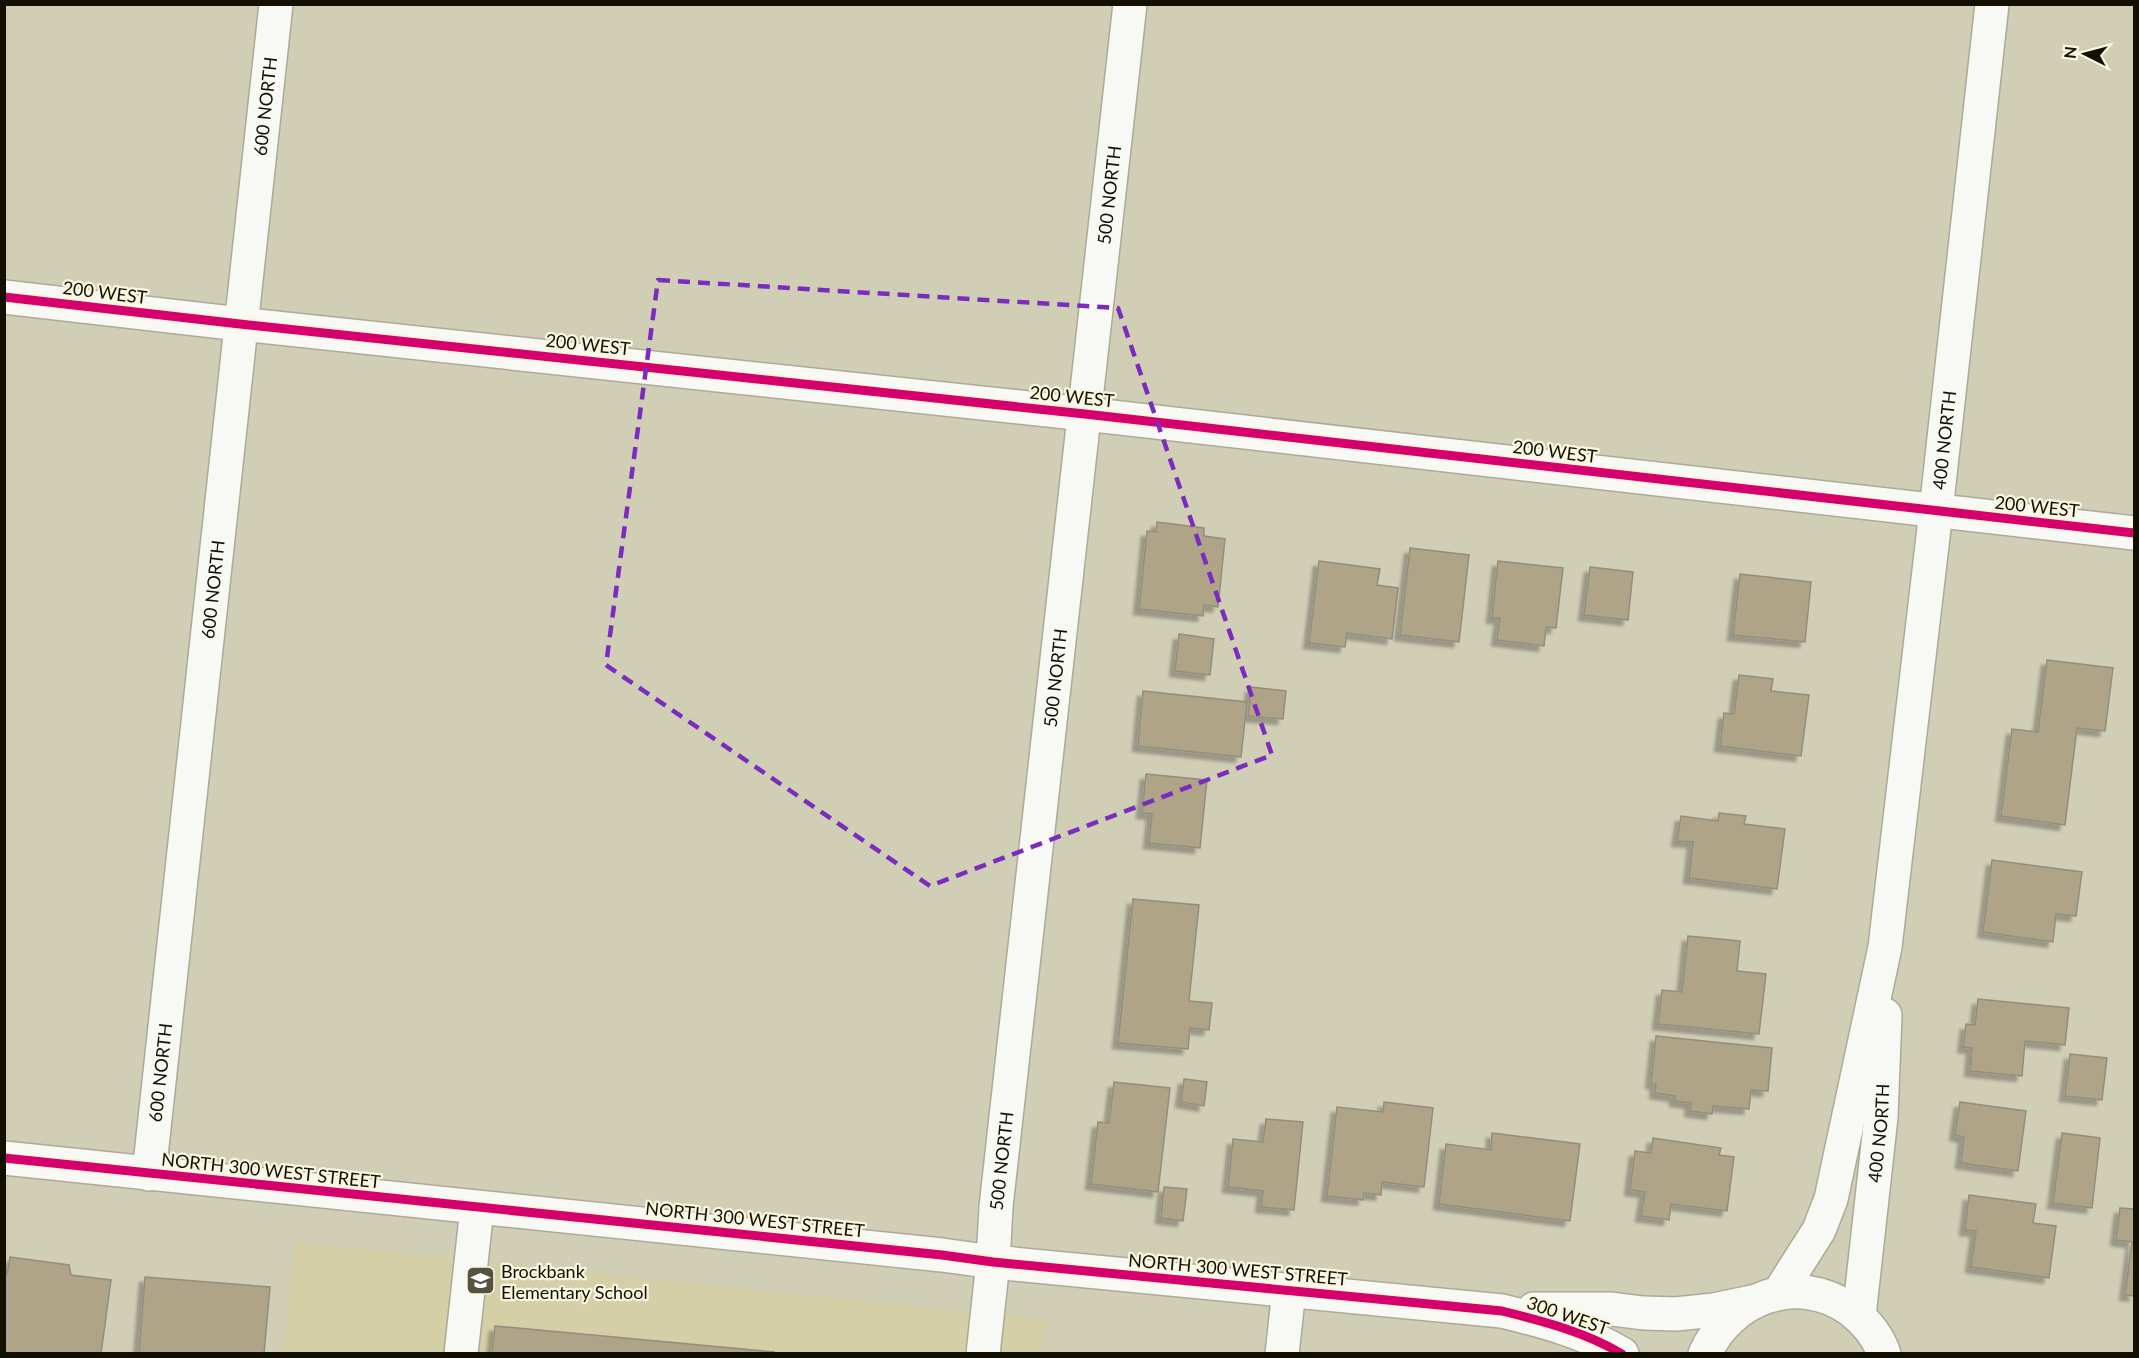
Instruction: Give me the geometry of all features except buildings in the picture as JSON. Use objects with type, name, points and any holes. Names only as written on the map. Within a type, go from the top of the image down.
[{"type":"street","name":"600 NORTH","points":[[149,1174],[276,4]]},
{"type":"street","name":"500 NORTH","points":[[983,1353],[993,1262],[996,1207],[1130,4]]},
{"type":"street","name":"400 NORTH","points":[[1766,1297],[1819,1230],[1831,1199],[1885,947],[1992,4]]},
{"type":"street","name":"200 WEST","points":[[4,297],[1085,414],[2134,533]]},
{"type":"street","name":"400 NORTH","points":[[1872,1334],[1886,1032],[1885,947]]},
{"type":"street","name":"NORTH 300 WEST STREET","points":[[4,1158],[993,1262],[1502,1311]]},
{"type":"street","points":[[462,1353],[477,1208]]},
{"type":"street","points":[[1282,1353],[1289,1290]]},
{"type":"street","name":"300 WEST","points":[[1502,1311],[1557,1308],[1676,1314],[1714,1310],[1766,1297],[1813,1294],[1845,1306],[1872,1334]]},
{"type":"street","points":[[1705,1353],[1718,1329],[1740,1309],[1766,1297]]},
{"type":"street","name":"300 WEST","points":[[1502,1311],[1575,1332],[1622,1353]]},
{"type":"street","points":[[1872,1334],[1899,1353]]},
{"type":"highlighted area","points":[[658,280],[1118,308],[1272,755],[930,886],[606,665]]},
{"type":"shaded area","name":"Brockbank Elementary School","points":[[295,1242],[1046,1320],[1042,1354],[283,1354]]},
{"type":"cycle path","points":[[4,297],[1085,414],[2134,533]]},
{"type":"cycle path","points":[[4,1158],[993,1262],[1502,1311],[1579,1333],[1622,1354]]},
{"type":"place","name":"Brockbank Elementary School","points":[[480,1281]]}]
